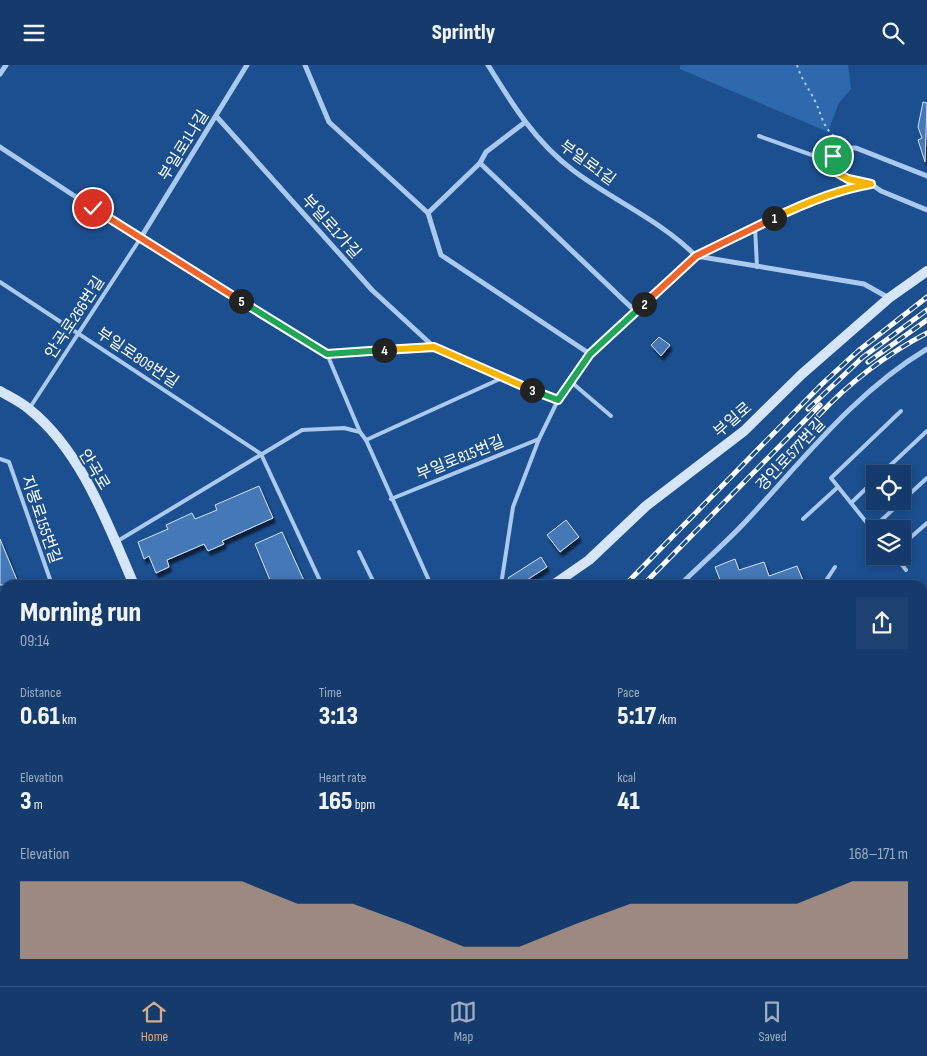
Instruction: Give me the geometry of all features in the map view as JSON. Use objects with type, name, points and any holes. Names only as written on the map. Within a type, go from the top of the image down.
[{"type":"street","points":[[0,74],[6,65]]},
{"type":"street","name":"부일로1나길","points":[[140,239],[247,65]]},
{"type":"street","points":[[305,65],[329,122],[428,213],[441,255],[590,354]]},
{"type":"street","name":"부일로1길","points":[[488,65],[524,123],[561,161],[575,172],[662,226],[677,237],[696,256]]},
{"type":"street","name":"부일로1가길","points":[[216,116],[372,290],[434,347],[502,378],[558,400]]},
{"type":"street","points":[[428,213],[480,163],[486,152],[524,123]]},
{"type":"street","points":[[0,147],[140,239],[327,354]]},
{"type":"street","points":[[927,176],[856,148],[844,149],[833,156],[834,171],[848,179],[871,184],[881,191],[927,210]]},
{"type":"street","points":[[480,163],[636,312]]},
{"type":"street","points":[[558,400],[590,354],[696,256],[812,200],[848,188],[871,184]]},
{"type":"street","points":[[696,256],[864,284],[889,298]]},
{"type":"street","name":"부일로","points":[[560,580],[589,560],[646,506],[744,431],[802,374],[889,298],[927,271]]},
{"type":"street","name":"부일로1가길","points":[[327,354],[434,347]]},
{"type":"street","name":"경인로577번길","points":[[685,580],[747,520],[803,457],[844,415],[888,376],[927,349]]},
{"type":"street","name":"안곡로","points":[[0,391],[29,409],[51,430],[74,462],[116,543],[132,580]]},
{"type":"lane","points":[[760,136],[834,163]]},
{"type":"lane","points":[[755,226],[757,267]]},
{"type":"lane","name":"안곡로266번길","points":[[29,409],[140,239]]},
{"type":"lane","name":"부일로809번길","points":[[0,282],[79,332],[261,454]]},
{"type":"lane","points":[[327,354],[360,432],[366,440],[429,580]]},
{"type":"lane","points":[[366,440],[502,378]]},
{"type":"lane","points":[[570,381],[611,416]]},
{"type":"lane","points":[[501,580],[513,507],[539,439],[558,400]]},
{"type":"lane","points":[[866,522],[831,478],[901,411]]},
{"type":"lane","points":[[116,543],[302,430],[344,428],[360,432]]},
{"type":"lane","points":[[891,465],[927,431]]},
{"type":"lane","name":"부일로815번길","points":[[391,499],[539,439]]},
{"type":"lane","points":[[261,454],[320,580]]},
{"type":"lane","name":"지봉로155번길","points":[[0,459],[9,462],[50,580]]},
{"type":"lane","points":[[911,493],[927,478]]},
{"type":"lane","points":[[803,519],[838,487]]},
{"type":"lane","points":[[850,503],[866,488]]},
{"type":"lane","points":[[884,520],[893,510]]},
{"type":"lane","points":[[911,537],[927,523]]},
{"type":"lane","points":[[360,552],[373,580]]},
{"type":"lane","points":[[902,565],[906,570]]},
{"type":"lane","points":[[827,580],[836,567]]},
{"type":"path","points":[[797,65],[801,79],[816,103],[821,122],[836,138],[856,148]]},
{"type":"shaded area","points":[[680,65],[848,65],[851,89],[839,103],[828,132],[680,69]]},
{"type":"building","points":[[923,102],[927,103],[925,162],[918,140],[922,138],[918,127]]},
{"type":"building","points":[[659,337],[670,345],[661,356],[651,345]]},
{"type":"building","points":[[259,486],[273,518],[222,541],[224,544],[208,551],[204,544],[167,560],[169,567],[156,573],[149,556],[144,559],[138,542],[168,529],[166,525],[192,513],[195,519],[217,510],[215,505]]},
{"type":"building","points":[[566,520],[579,537],[560,552],[547,535]]},
{"type":"building","points":[[282,532],[304,580],[270,580],[255,544]]},
{"type":"building","points":[[0,539],[17,580],[0,580]]},
{"type":"building","points":[[541,557],[547,567],[527,580],[509,580],[508,578]]},
{"type":"building","points":[[735,559],[739,570],[764,562],[769,576],[797,566],[803,580],[720,580],[715,567]]},
{"type":"railway","points":[[630,580],[822,384],[858,351],[927,297]]},
{"type":"railway","points":[[808,409],[863,357],[927,310]]},
{"type":"railway","points":[[868,362],[927,320]]},
{"type":"railway","points":[[818,416],[842,392],[869,370],[897,350],[927,333]]},
{"type":"railway","points":[[648,580],[820,405]]},
{"type":"route","points":[[93,208],[327,354],[434,347],[502,378],[558,400],[590,354],[696,256],[812,200],[848,188],[871,184],[848,179],[834,171],[833,156]]}]
